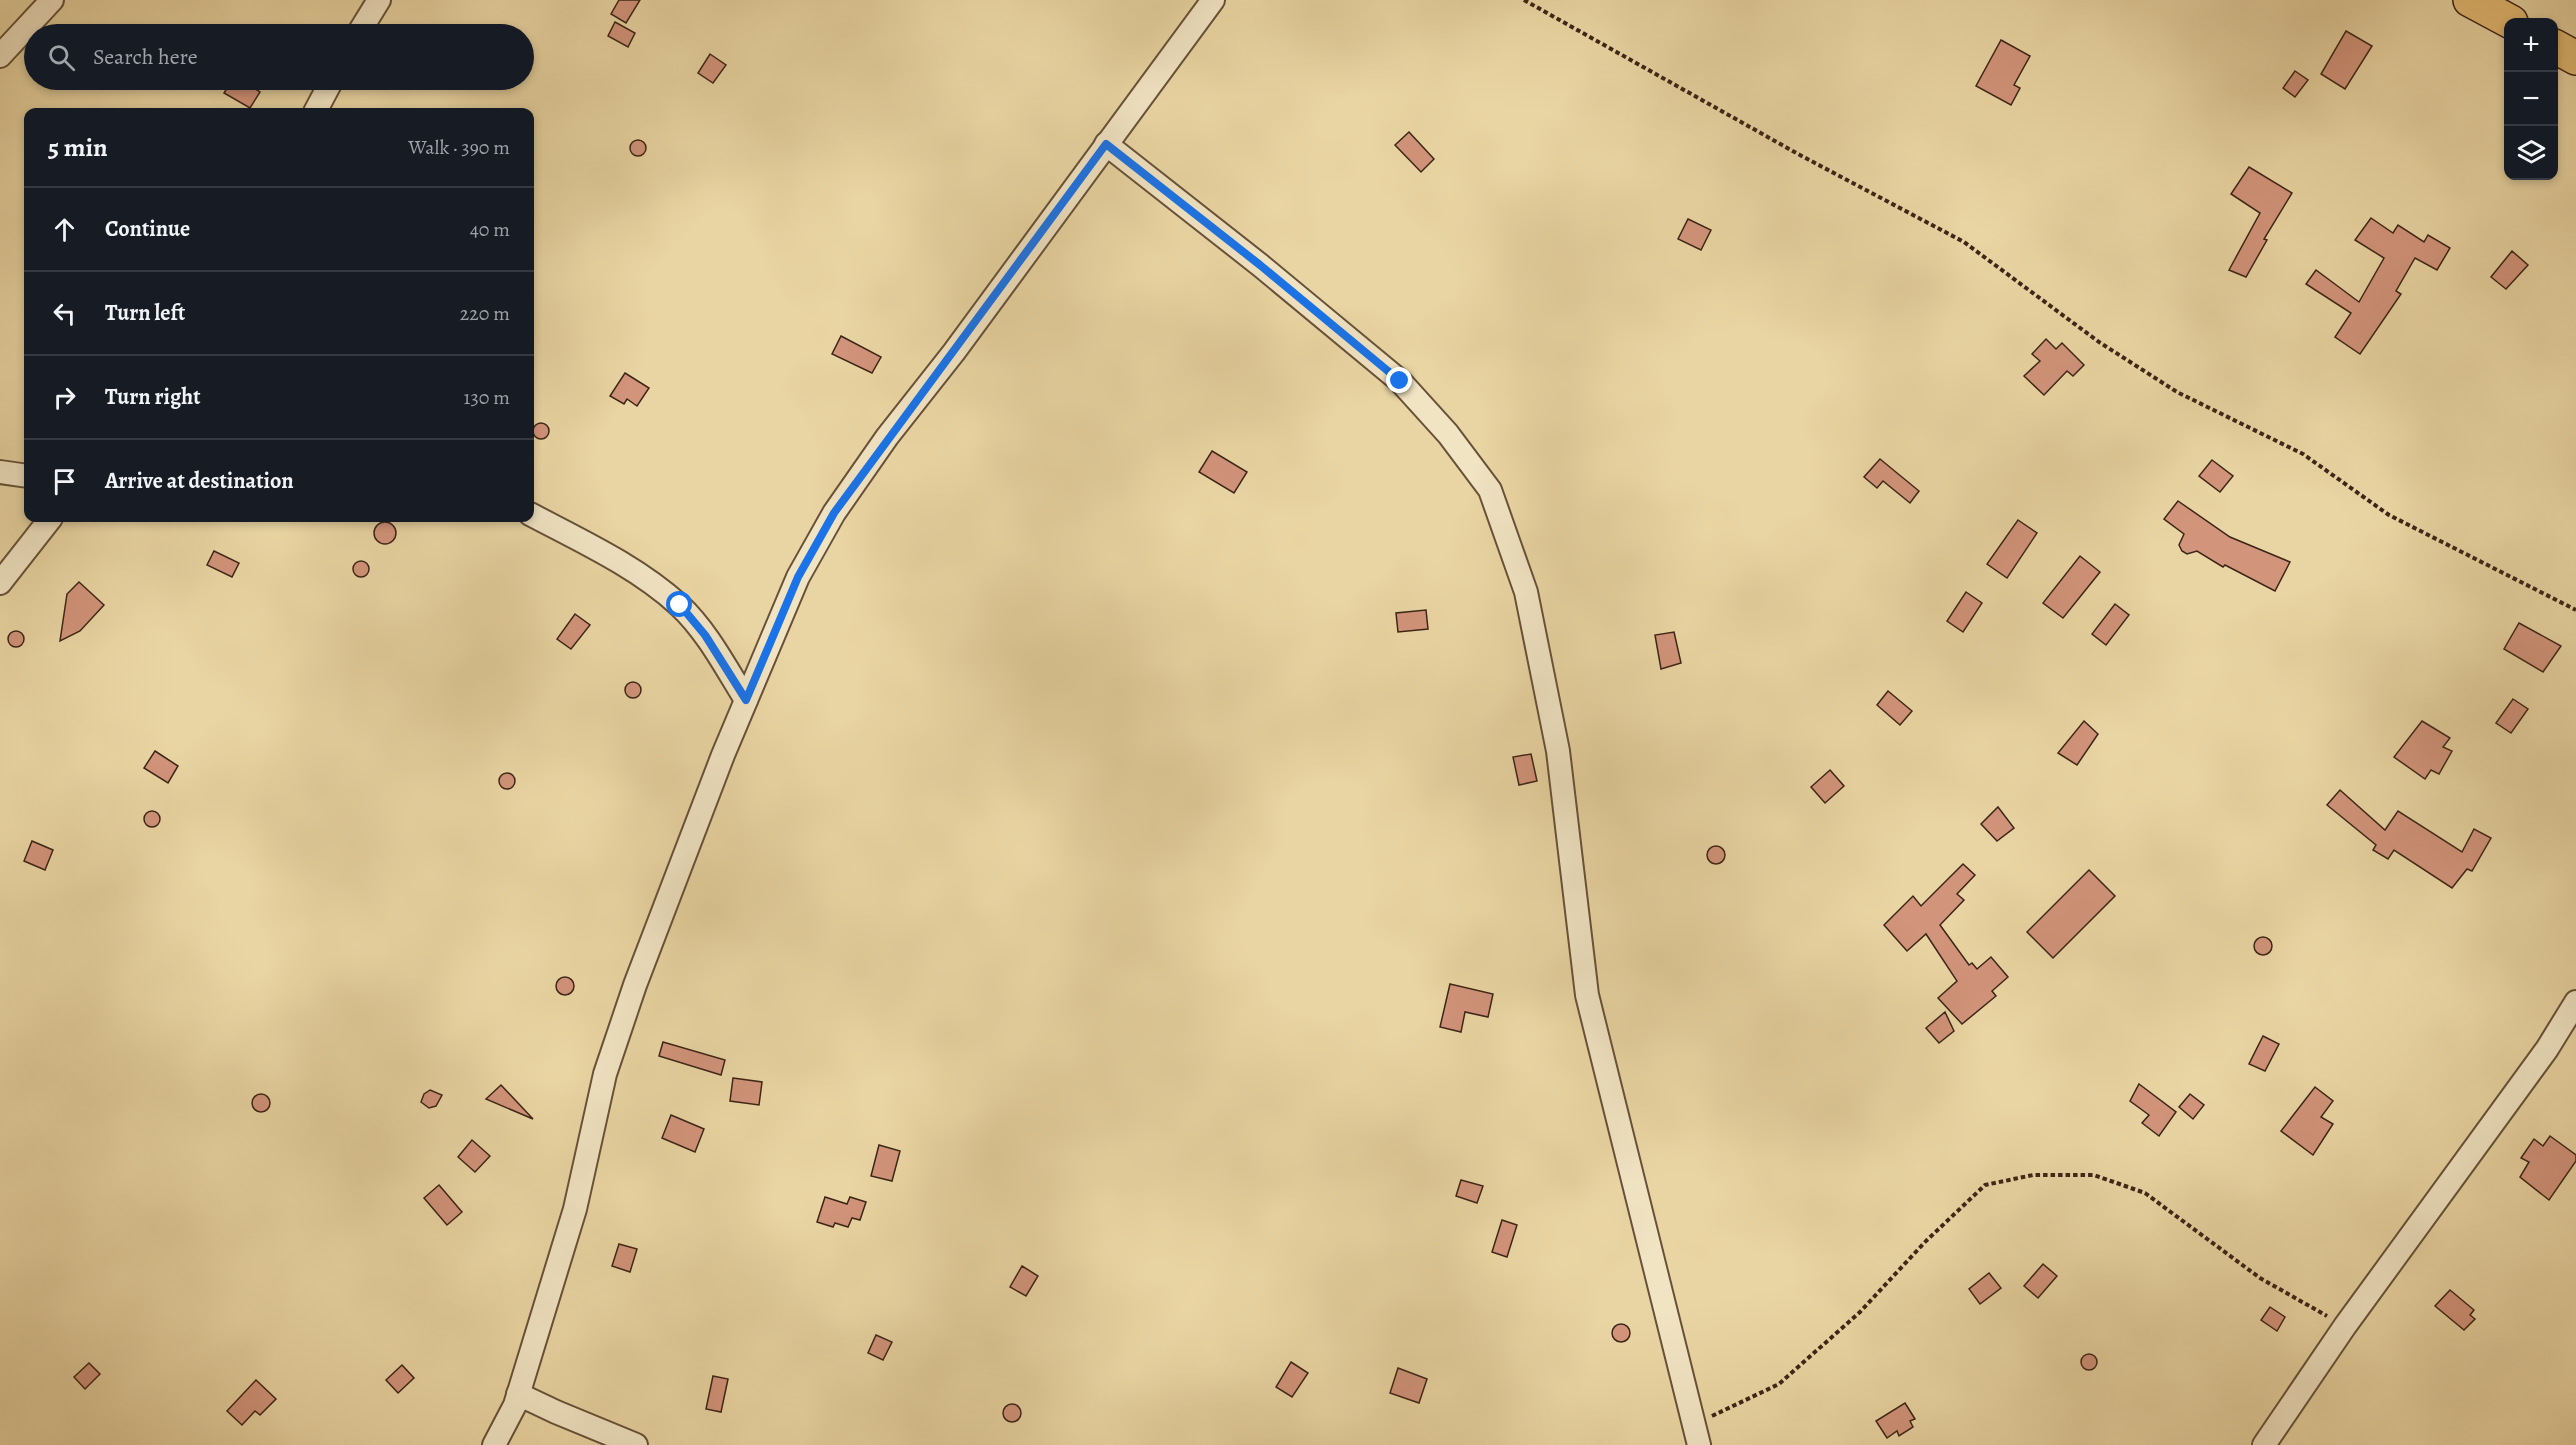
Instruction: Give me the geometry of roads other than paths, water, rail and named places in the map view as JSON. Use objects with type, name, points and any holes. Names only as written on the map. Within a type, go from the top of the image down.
[{"type":"main road","points":[[2470,0],[2504,18]]},
{"type":"main road","points":[[2558,49],[2576,58]]},
{"type":"street","points":[[30,24],[52,0]]},
{"type":"street","points":[[364,24],[379,0]]},
{"type":"street","points":[[494,1445],[518,1394],[575,1209],[605,1074],[635,984],[746,700],[798,577],[834,513],[1213,0]]},
{"type":"street","points":[[0,56],[24,30]]},
{"type":"street","points":[[317,108],[327,90]]},
{"type":"street","points":[[1106,144],[1260,265],[1400,381],[1448,434],[1490,490],[1526,592],[1557,751],[1587,994],[1694,1438]]},
{"type":"street","points":[[0,472],[24,475]]},
{"type":"street","points":[[534,516],[613,557],[680,605],[705,635],[746,700]]},
{"type":"street","points":[[0,583],[48,522]]},
{"type":"street","points":[[2264,1445],[2345,1326],[2547,1049],[2576,1002]]},
{"type":"street","points":[[518,1394],[636,1445]]}]
